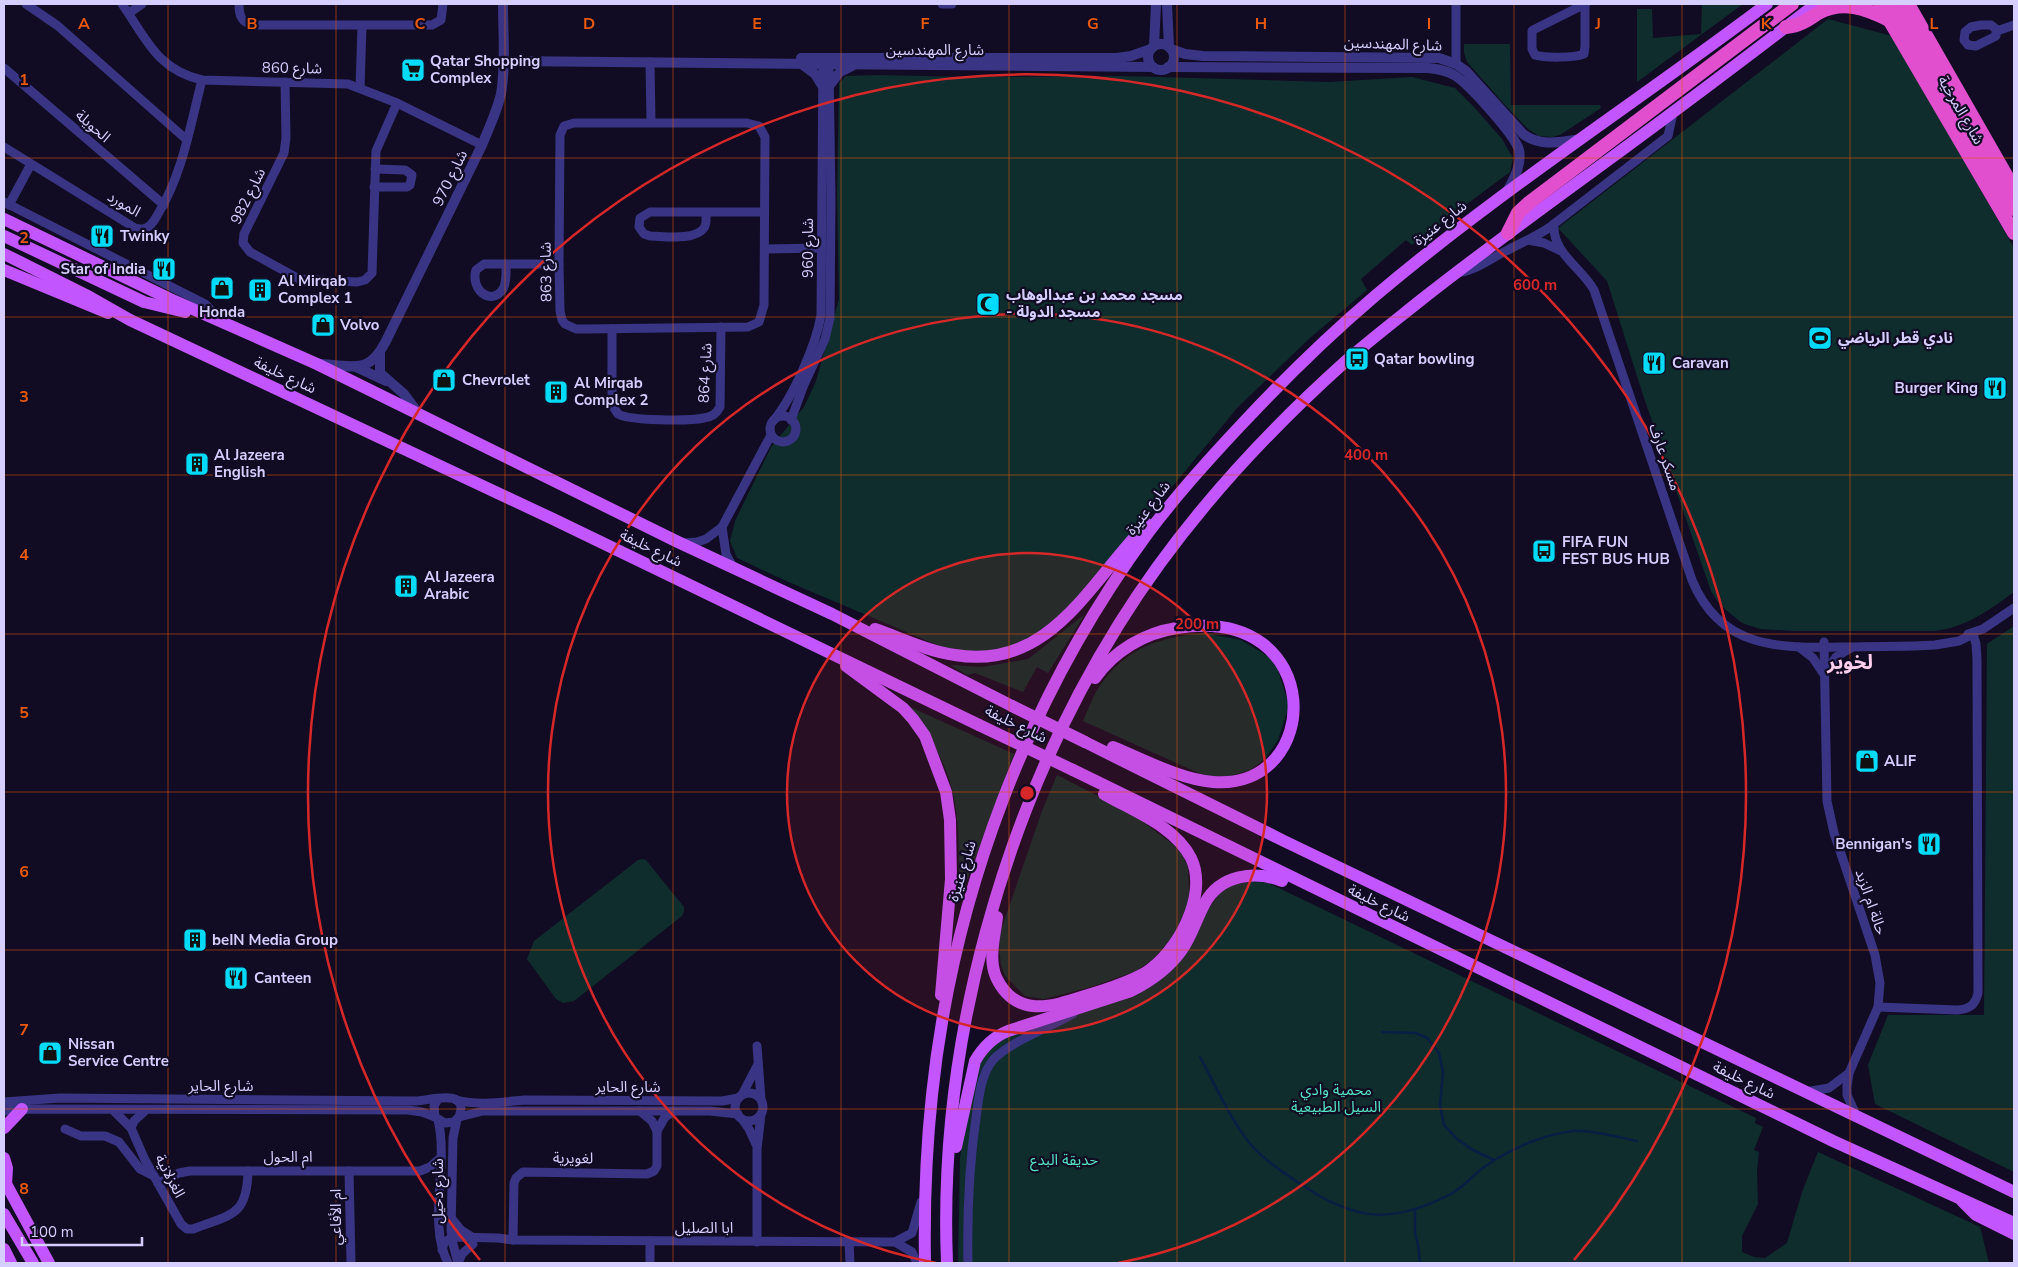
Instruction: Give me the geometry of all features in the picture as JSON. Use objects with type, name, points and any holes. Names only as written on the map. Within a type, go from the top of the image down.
[{"type":"highway","points":[[1508,233],[1518,214],[1530,202],[1792,4]]},
{"type":"highway","name":"شارع المرخية","points":[[1880,4],[2014,233]]},
{"type":"highway","points":[[1894,4],[2014,210]]},
{"type":"highway","points":[[1786,26],[1801,24],[1825,8],[1840,5],[1859,6],[1889,20]]},
{"type":"highway","name":"شارع المرخية","points":[[1910,6],[2014,189]]},
{"type":"main road","name":"شارع عنيزة","points":[[925,1263],[924,1196],[932,1092],[943,1019],[962,928],[980,866],[1002,803],[1030,733],[1083,632],[1127,563],[1167,509],[1217,450],[1282,381],[1356,312],[1508,190],[1582,139],[1767,4]]},
{"type":"main road","points":[[947,1263],[948,1170],[954,1102],[966,1020],[979,958],[1004,873],[1040,778],[1088,677],[1132,605],[1178,540],[1231,476],[1304,400],[1347,360],[1508,233],[1673,113],[1816,4]]},
{"type":"main road","name":"شارع خليفة","points":[[7,213],[214,319],[317,364],[678,542],[832,614],[1284,841],[2014,1192]]},
{"type":"main road","points":[[4,236],[144,302],[214,319]]},
{"type":"main road","name":"شارع خليفة","points":[[4,254],[109,307],[130,320],[554,519],[979,724],[1833,1141],[2014,1223]]},
{"type":"main road","points":[[4,270],[94,309],[130,320]]},
{"type":"main road","points":[[832,614],[933,650],[954,655],[966,657],[991,656],[1015,650],[1036,640],[1064,620],[1135,536],[1167,509]]},
{"type":"main road","points":[[1071,710],[1084,697],[1104,667],[1126,647],[1161,631],[1186,626],[1229,628],[1250,636],[1276,656],[1290,679],[1293,711],[1287,740],[1273,761],[1265,768],[1240,779],[1213,782],[1192,778],[1114,747],[1088,743]]},
{"type":"main road","points":[[815,645],[903,708],[925,736],[937,763],[946,792],[950,820],[951,852],[949,913],[941,984],[943,1019]]},
{"type":"main road","points":[[1004,873],[993,946],[994,969],[1004,989],[1028,1005],[1048,1007],[1058,1005],[1118,985],[1146,972],[1160,961],[1173,946],[1187,921],[1194,898],[1196,875],[1191,859],[1168,832],[1136,811],[1104,794],[1077,772]]},
{"type":"main road","points":[[948,1170],[955,1152],[970,1076],[981,1050],[1002,1033],[1131,991],[1148,982],[1172,962],[1189,939],[1209,896],[1219,886],[1234,878],[1254,875],[1269,876],[1343,903]]},
{"type":"main road","points":[[4,1128],[22,1109]]},
{"type":"main road","points":[[4,1158],[7,1168],[5,1182],[49,1263]]},
{"type":"main road","points":[[1957,1196],[1976,1215],[2014,1234]]},
{"type":"main road","points":[[4,1214],[33,1263]]},
{"type":"main road","points":[[4,1250],[11,1263]]},
{"type":"street","points":[[26,4],[58,26],[187,140]]},
{"type":"street","name":"شارع 860","points":[[122,4],[146,41],[160,58],[181,73],[202,80],[335,83],[360,88],[397,103],[482,145]]},
{"type":"street","points":[[129,13],[142,4]]},
{"type":"street","points":[[239,4],[240,15],[243,21],[252,25],[362,26],[432,25],[440,20],[443,4]]},
{"type":"street","name":"شارع 970","points":[[380,354],[482,145],[494,116],[501,93],[503,4]]},
{"type":"street","points":[[942,4],[952,4]]},
{"type":"street","points":[[1156,4],[1149,60],[1153,67],[1161,69],[1168,67],[1173,61],[1166,4]]},
{"type":"street","points":[[1456,4],[1456,64]]},
{"type":"street","points":[[1585,4],[1585,50],[1581,55],[1541,56],[1532,52],[1532,31],[1585,4]]},
{"type":"street","points":[[1997,31],[2014,25]]},
{"type":"street","points":[[360,88],[362,26]]},
{"type":"street","points":[[1152,48],[1161,44],[1170,48]]},
{"type":"street","name":"شارع المهندسين","points":[[503,61],[718,62],[726,60],[825,62],[1118,58],[1131,56],[1152,48]]},
{"type":"street","name":"شارع المهندسين","points":[[1170,48],[1185,54],[1202,56],[1439,58],[1456,64],[1466,71],[1523,134],[1531,140],[1551,143],[1582,139]]},
{"type":"street","points":[[650,62],[651,122]]},
{"type":"street","name":"شارع المهندسين","points":[[718,62],[724,64],[804,64],[825,62],[858,65],[1153,67]]},
{"type":"street","name":"شارع 960","points":[[791,420],[803,387],[825,339],[830,318],[831,199],[825,62]]},
{"type":"street","points":[[804,64],[826,87],[840,72],[858,65]]},
{"type":"street","name":"شارع المهندسين","points":[[1168,67],[1428,68],[1446,71],[1470,88],[1502,124],[1519,149],[1519,166],[1508,190]]},
{"type":"street","name":"الحويلة","points":[[4,68],[164,205]]},
{"type":"street","name":"المورد","points":[[4,147],[135,228],[141,229],[151,225],[164,205],[179,173],[202,80]]},
{"type":"street","name":"شارع 982","points":[[285,82],[285,146],[244,234],[243,243],[247,250],[299,279],[357,282],[365,280],[372,273],[374,169],[378,146],[397,103]]},
{"type":"street","name":"شارع 960","points":[[774,420],[785,404],[816,336],[822,308],[826,87]]},
{"type":"street","points":[[1456,273],[1474,269],[1554,224],[1668,136],[1673,113]]},
{"type":"street","name":"شارع 863","points":[[747,122],[759,126],[765,137],[764,212],[764,305],[762,318],[754,325],[721,328],[612,330],[576,329],[570,327],[562,320],[558,264],[561,130],[564,126],[574,123],[747,122]]},
{"type":"street","points":[[7,213],[31,164]]},
{"type":"street","points":[[374,169],[405,170],[412,175],[412,180],[406,187],[374,187]]},
{"type":"street","points":[[706,212],[705,227],[699,233],[690,236],[650,236],[644,234],[639,227],[640,218],[650,212],[706,212],[764,212]]},
{"type":"street","name":"شارع خليفة","points":[[7,213],[205,304],[214,319]]},
{"type":"street","name":"مسكر عارف","points":[[1554,224],[1554,238],[1562,251],[1590,282],[1594,290],[1697,591],[1708,611],[1724,626],[1753,640],[1798,647],[1824,644],[1929,642],[1973,634]]},
{"type":"street","name":"مسكر عارف","points":[[1528,240],[1562,251]]},
{"type":"street","points":[[765,248],[822,248]]},
{"type":"street","points":[[506,264],[558,264]]},
{"type":"street","name":"شارع 864","points":[[612,330],[612,405],[618,414],[630,418],[703,419],[716,413],[720,407],[721,328]]},
{"type":"street","points":[[317,364],[355,366],[369,364],[380,354]]},
{"type":"street","points":[[380,354],[380,373],[404,394],[420,414]]},
{"type":"street","points":[[355,366],[389,382]]},
{"type":"street","points":[[678,542],[688,543],[706,539],[722,527],[771,435],[770,427],[774,420],[783,416],[791,420],[795,430],[794,436],[790,440],[778,441],[771,435]]},
{"type":"street","points":[[722,527],[726,554],[734,569]]},
{"type":"street","name":"مسكر عارف","points":[[1771,643],[1781,641],[1853,647],[1935,645],[1959,641],[1983,629],[2014,608]]},
{"type":"street","points":[[1878,1007],[1967,1009],[1977,1001],[1977,660],[1973,634]]},
{"type":"street","name":"حالة ام الزبد","points":[[1824,644],[1827,801],[1834,833],[1878,967],[1880,983],[1878,1007],[1850,1073],[1847,1086],[1847,1095],[1857,1117]]},
{"type":"street","points":[[1798,647],[1813,658],[1824,675],[1836,657],[1853,647]]},
{"type":"street","points":[[968,1263],[967,1228],[970,1158],[981,1084],[986,1071],[992,1061],[1004,1051],[1091,1004]]},
{"type":"street","points":[[757,1046],[763,1106],[757,1149],[757,1242]]},
{"type":"street","points":[[757,1149],[749,1129],[739,1116],[735,1106],[758,1064]]},
{"type":"street","points":[[1805,1092],[1829,1088],[1850,1073]]},
{"type":"street","points":[[740,1096],[752,1093],[761,1099]]},
{"type":"street","points":[[447,1096],[456,1100],[461,1109],[458,1118],[450,1123],[437,1118],[434,1106],[438,1099],[447,1096]]},
{"type":"street","name":"شارع الحاير","points":[[456,1100],[469,1103],[524,1100],[722,1101],[740,1096]]},
{"type":"street","name":"شارع الحاير","points":[[4,1102],[60,1098],[418,1101],[438,1099]]},
{"type":"street","name":"شارع الحاير","points":[[4,1111],[22,1109],[408,1110],[422,1112],[437,1118]]},
{"type":"street","name":"الغزلانية","points":[[113,1110],[131,1128],[156,1179],[181,1224],[187,1229],[193,1229],[234,1212],[241,1206],[247,1196],[248,1171]]},
{"type":"street","points":[[131,1128],[134,1121],[146,1110]]},
{"type":"street","name":"شارع الحاير","points":[[458,1118],[483,1111],[710,1111],[739,1116]]},
{"type":"street","points":[[640,1111],[652,1121],[657,1131],[666,1118],[674,1111]]},
{"type":"street","points":[[739,1116],[744,1120],[754,1120],[761,1114]]},
{"type":"street","name":"شارع دحيل","points":[[437,1118],[440,1131],[441,1185],[448,1263]]},
{"type":"street","name":"شارع دحيل","points":[[458,1118],[453,1138],[452,1219],[446,1242],[458,1263]]},
{"type":"street","points":[[65,1129],[81,1136],[106,1136],[119,1142],[140,1169],[156,1179]]},
{"type":"street","name":"لغويرية","points":[[513,1240],[514,1182],[519,1174],[528,1171],[647,1174],[654,1171],[658,1166],[657,1131]]},
{"type":"street","points":[[420,1171],[434,1164],[441,1157]]},
{"type":"street","name":"ام الأفاعي","points":[[349,1171],[351,1263]]},
{"type":"street","points":[[420,1171],[430,1174],[441,1185]]},
{"type":"street","name":"ام الحول","points":[[156,1179],[185,1172],[420,1171]]},
{"type":"street","points":[[895,1242],[912,1233],[924,1196]]},
{"type":"street","points":[[452,1219],[473,1241],[462,1254],[458,1263]]},
{"type":"street","name":"ابا الصليل","points":[[446,1242],[498,1238],[513,1240],[895,1242]]},
{"type":"street","points":[[650,1241],[650,1263]]},
{"type":"street","points":[[849,1242],[850,1263]]},
{"type":"street","points":[[895,1242],[912,1252],[917,1263]]},
{"type":"green space","points":[[1702,4],[1743,4],[1637,82],[1637,9],[1652,9],[1653,38],[1701,34]]},
{"type":"green space","name":"نادي قطر الرياضي","points":[[1828,19],[1892,36],[2014,248],[2014,592],[1977,617],[1947,629],[1935,631],[1793,631],[1760,629],[1742,623],[1718,602],[1711,591],[1643,395],[1607,281],[1558,228]]},
{"type":"green space","points":[[1464,44],[1510,44],[1511,105],[1600,105],[1601,108],[1560,135],[1552,137],[1539,136],[1528,129],[1467,62]]},
{"type":"green space","points":[[846,76],[969,77],[1123,76],[1329,82],[1412,77],[1455,88],[1502,139],[1513,158],[1510,172],[1412,245],[1406,240],[1361,279],[1367,290],[1311,337],[1238,407],[1078,601],[1039,634],[997,651],[951,651],[737,558],[730,541],[735,521],[771,447],[804,407],[816,381],[839,299],[837,194],[839,83]]},
{"type":"green space","points":[[1085,614],[1048,673],[1037,667],[1023,692],[975,673],[967,675],[950,665],[982,667],[1028,659]]},
{"type":"green space","points":[[2014,626],[2014,1172],[1875,1104],[1868,1065],[1888,1015],[1984,1015],[1987,644]]},
{"type":"green space","points":[[1204,633],[1241,640],[1269,657],[1278,670],[1289,706],[1278,740],[1265,759],[1250,770],[1230,776],[1205,776],[1083,721],[1100,685],[1114,668],[1136,651],[1148,645],[1175,637]]},
{"type":"green space","points":[[908,706],[1014,754],[959,902],[957,822],[952,791],[936,748]]},
{"type":"green space","points":[[1057,775],[1133,814],[1180,850],[1188,868],[1189,897],[1186,911],[1172,938],[1151,961],[1136,971],[1091,987],[1044,999],[1025,996],[1005,976],[1001,965],[999,948],[1001,930],[1042,811]]},
{"type":"green space","points":[[638,860],[646,860],[684,907],[682,916],[574,1001],[563,1003],[556,999],[527,959],[534,941]]},
{"type":"green space","name":"محمية وادي السيل الطبيعية","points":[[1262,880],[1756,1118],[1755,1123],[1763,1127],[1754,1150],[1759,1152],[1757,1171],[1758,1204],[1742,1236],[1742,1252],[1754,1257],[1765,1258],[1787,1243],[1802,1192],[1818,1152],[1980,1227],[1989,1263],[958,1263],[960,1158],[974,1070],[995,1040],[1102,1003],[1201,921],[1224,885]]},
{"type":"waterway","points":[[1382,1032],[1416,1033],[1427,1038],[1439,1053],[1443,1072],[1440,1105],[1444,1125],[1457,1139],[1473,1150],[1494,1160]]},
{"type":"waterway","points":[[1200,1057],[1231,1116],[1259,1153],[1270,1163],[1319,1196],[1355,1211],[1391,1214],[1410,1211],[1429,1204],[1451,1194],[1483,1168],[1503,1155],[1538,1139],[1562,1133],[1574,1131],[1596,1132],[1637,1141]]},
{"type":"waterway","points":[[1415,1209],[1415,1233],[1420,1263]]},
{"type":"place","name":"Qatar Shopping Complex","points":[[413,70]]},
{"type":"place","name":"Twinky","points":[[102,236]]},
{"type":"place","name":"Star of India","points":[[164,269]]},
{"type":"place","name":"Honda","points":[[222,288]]},
{"type":"place","name":"Al Mirqab Complex 1","points":[[260,290]]},
{"type":"place","name":"مسجد محمد بن عبدالوهاب - مسجد الدولة","points":[[988,304]]},
{"type":"place","name":"Volvo","points":[[323,325]]},
{"type":"place","name":"نادي قطر الرياضي","points":[[1820,338]]},
{"type":"place","name":"Qatar bowling","points":[[1357,359]]},
{"type":"place","name":"Caravan","points":[[1654,363]]},
{"type":"place","name":"Chevrolet","points":[[444,380]]},
{"type":"place","name":"Burger King","points":[[1995,388]]},
{"type":"place","name":"Al Mirqab Complex 2","points":[[556,392]]},
{"type":"place","name":"Al Jazeera English","points":[[197,464]]},
{"type":"place","name":"FIFA FUN FEST BUS HUB","points":[[1544,551]]},
{"type":"place","name":"Al Jazeera Arabic","points":[[406,586]]},
{"type":"place","name":"ALIF","points":[[1867,761]]},
{"type":"place","name":"Bennigan's","points":[[1929,844]]},
{"type":"place","name":"beIN Media Group","points":[[195,940]]},
{"type":"place","name":"Canteen","points":[[236,978]]},
{"type":"place","name":"Nissan Service Centre","points":[[50,1053]]},
{"type":"district","name":"لخوير","points":[[1850,662]]},
{"type":"park label","name":"حديقة البدع","points":[[1064,1160]]}]
